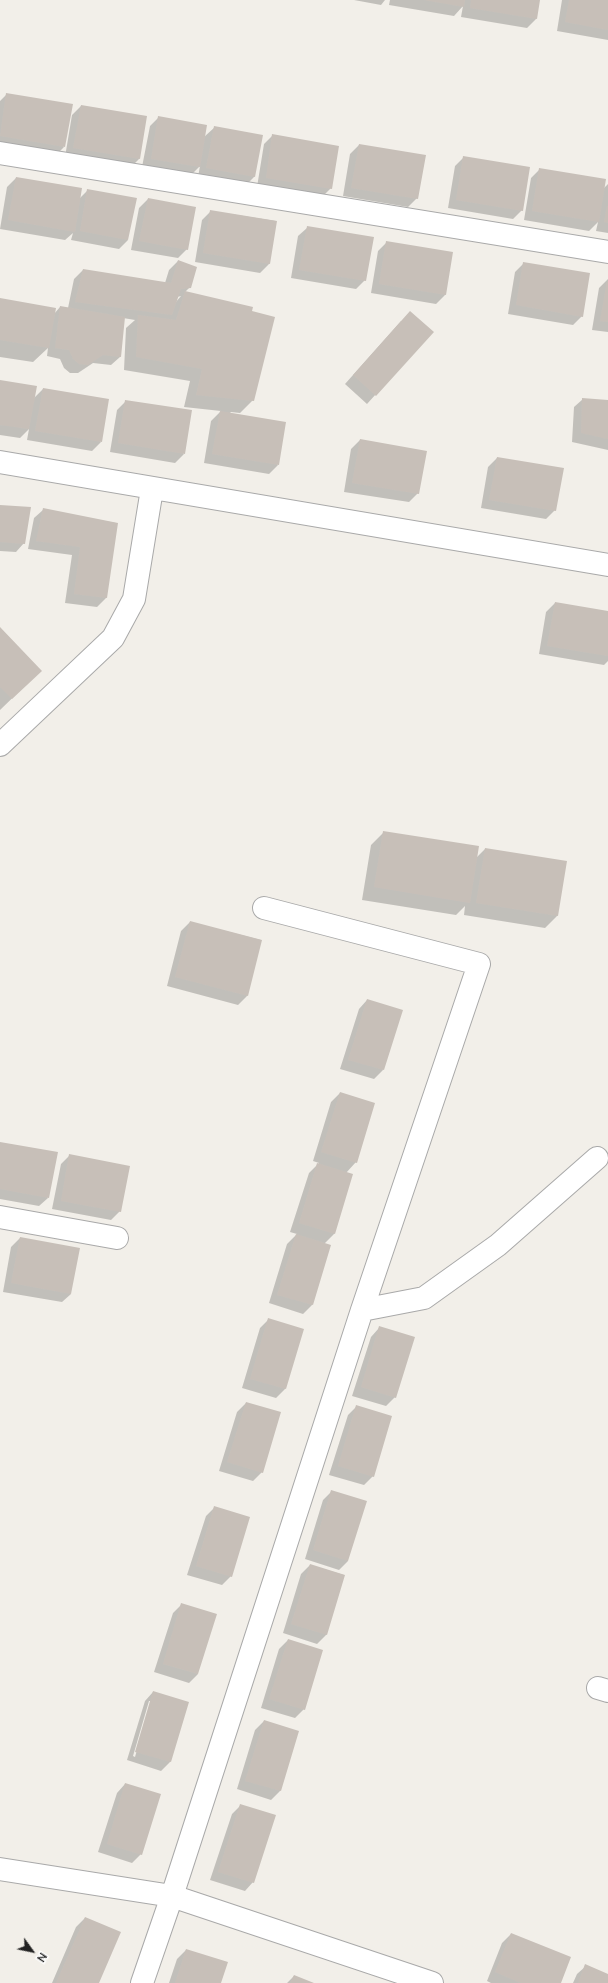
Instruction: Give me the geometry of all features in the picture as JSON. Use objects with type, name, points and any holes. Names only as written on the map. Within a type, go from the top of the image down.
[{"type":"street","points":[[0,154],[608,252]]},
{"type":"street","points":[[0,462],[152,489],[608,565]]},
{"type":"street","points":[[0,745],[113,638],[134,599],[152,489]]},
{"type":"street","points":[[142,1983],[172,1896],[362,1310],[479,964],[264,908]]},
{"type":"street","points":[[362,1310],[424,1298],[498,1245],[597,1158]]},
{"type":"street","points":[[0,1217],[117,1238]]},
{"type":"street","points":[[0,1868],[172,1896],[432,1983]]},
{"type":"building","points":[[424,0],[465,0],[464,7]]},
{"type":"building","points":[[471,0],[540,0],[537,19],[470,8]]},
{"type":"building","points":[[569,0],[608,0],[608,30],[565,22]]},
{"type":"building","points":[[6,93],[73,104],[65,147],[0,136]]},
{"type":"building","points":[[81,105],[147,116],[140,159],[73,148]]},
{"type":"building","points":[[158,116],[207,125],[200,167],[151,159]]},
{"type":"building","points":[[214,126],[263,135],[255,177],[206,168]]},
{"type":"building","points":[[272,134],[339,146],[332,189],[266,178]]},
{"type":"building","points":[[359,144],[426,155],[418,199],[351,188]]},
{"type":"building","points":[[463,156],[530,167],[523,211],[456,200]]},
{"type":"building","points":[[539,168],[606,179],[599,222],[532,211]]},
{"type":"building","points":[[16,177],[82,188],[75,232],[8,220]]},
{"type":"building","points":[[87,189],[137,198],[128,240],[80,231]]},
{"type":"building","points":[[148,198],[196,207],[188,250],[139,241]]},
{"type":"building","points":[[608,206],[608,223],[604,222]]},
{"type":"building","points":[[210,210],[277,221],[270,264],[203,253]]},
{"type":"building","points":[[307,226],[374,237],[366,281],[299,270]]},
{"type":"building","points":[[386,241],[453,252],[446,295],[379,284]]},
{"type":"building","points":[[178,260],[197,267],[191,288],[181,289],[172,315],[75,302],[83,269],[171,283]]},
{"type":"building","points":[[523,262],[590,273],[583,317],[516,305]]},
{"type":"building","points":[[608,281],[608,322],[600,321]]},
{"type":"building","points":[[185,291],[253,307],[252,311],[275,317],[254,401],[196,395],[202,369],[136,357],[138,315],[176,320]]},
{"type":"building","points":[[0,298],[56,308],[49,348],[0,340]]},
{"type":"building","points":[[60,306],[125,317],[121,357],[103,355],[88,365],[79,364],[73,359],[69,350],[55,348]]},
{"type":"building","points":[[410,311],[434,332],[376,396],[353,375]]},
{"type":"building","points":[[0,380],[37,386],[29,429],[0,425]]},
{"type":"building","points":[[43,388],[109,399],[102,442],[35,431]]},
{"type":"building","points":[[582,398],[608,400],[608,439],[581,433]]},
{"type":"building","points":[[125,400],[192,410],[185,454],[118,443]]},
{"type":"building","points":[[220,411],[286,422],[279,465],[212,454]]},
{"type":"building","points":[[360,439],[427,451],[419,494],[352,483]]},
{"type":"building","points":[[497,457],[564,468],[556,511],[489,500]]},
{"type":"building","points":[[0,505],[31,507],[25,544],[0,542]]},
{"type":"building","points":[[43,508],[118,523],[107,598],[74,594],[80,547],[36,541]]},
{"type":"building","points":[[555,602],[608,611],[608,656],[547,646]]},
{"type":"building","points":[[0,627],[42,671],[12,699],[0,687]]},
{"type":"building","points":[[383,831],[479,846],[470,903],[374,887]]},
{"type":"building","points":[[485,848],[567,861],[558,916],[476,903]]},
{"type":"building","points":[[190,921],[262,940],[248,996],[175,977]]},
{"type":"building","points":[[367,999],[403,1010],[384,1070],[348,1060]]},
{"type":"building","points":[[340,1092],[375,1103],[357,1163],[321,1152]]},
{"type":"building","points":[[0,1142],[58,1152],[49,1198],[0,1189]]},
{"type":"building","points":[[69,1154],[130,1166],[121,1212],[61,1201]]},
{"type":"building","points":[[317,1163],[353,1174],[335,1234],[299,1223]]},
{"type":"building","points":[[296,1234],[331,1245],[313,1305],[277,1295]]},
{"type":"building","points":[[20,1237],[80,1248],[71,1294],[11,1283]]},
{"type":"building","points":[[268,1318],[304,1329],[286,1389],[250,1379]]},
{"type":"building","points":[[379,1326],[415,1337],[396,1398],[361,1387]]},
{"type":"building","points":[[246,1402],[281,1412],[263,1473],[227,1462]]},
{"type":"building","points":[[356,1405],[392,1416],[374,1477],[338,1466]]},
{"type":"building","points":[[331,1490],[367,1501],[348,1561],[313,1550]]},
{"type":"building","points":[[214,1506],[250,1517],[232,1577],[196,1566]]},
{"type":"building","points":[[310,1564],[345,1575],[327,1635],[291,1624]]},
{"type":"building","points":[[181,1603],[217,1614],[198,1674],[163,1664]]},
{"type":"building","points":[[288,1639],[323,1650],[305,1710],[269,1699]]},
{"type":"building","points":[[153,1691],[189,1702],[171,1762],[135,1752]]},
{"type":"building","points":[[264,1720],[299,1731],[281,1791],[245,1781]]},
{"type":"building","points":[[125,1783],[161,1794],[142,1855],[107,1844]]},
{"type":"building","points":[[240,1804],[276,1815],[254,1883],[218,1872]]},
{"type":"building","points":[[85,1917],[121,1932],[99,1983],[56,1983]]},
{"type":"building","points":[[511,1933],[571,1957],[561,1983],[521,1983],[495,1972]]},
{"type":"building","points":[[186,1949],[228,1962],[221,1983],[175,1983]]},
{"type":"building","points":[[585,1964],[608,1974],[608,1983],[578,1983]]},
{"type":"building","points":[[294,1975],[314,1983],[290,1983]]}]
